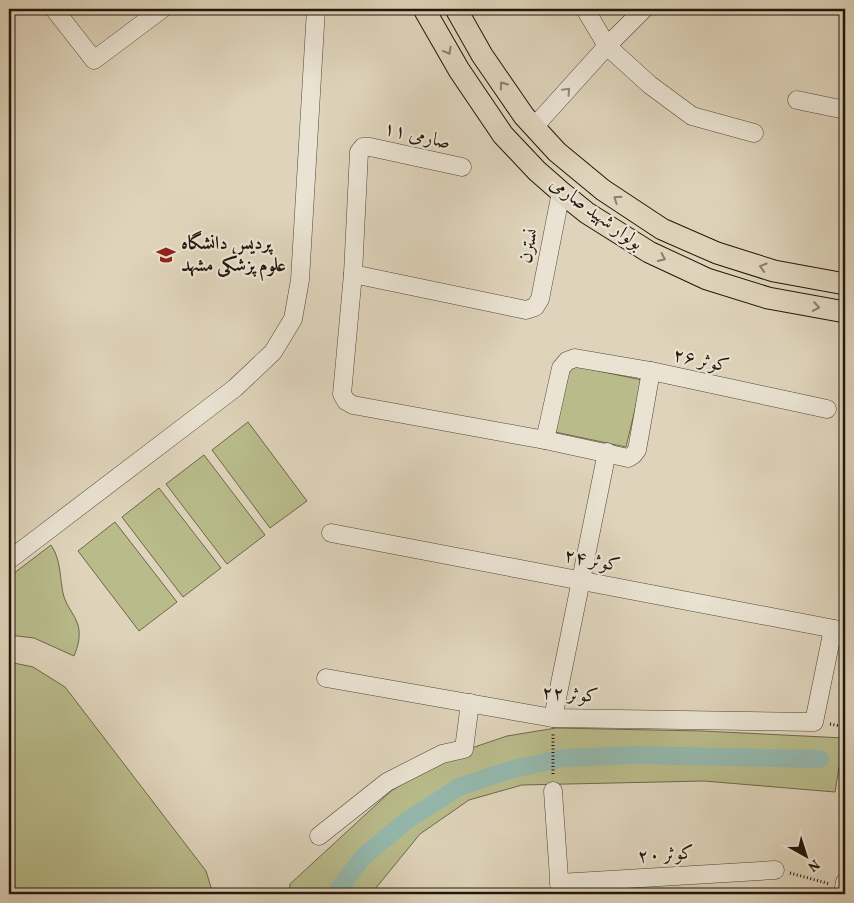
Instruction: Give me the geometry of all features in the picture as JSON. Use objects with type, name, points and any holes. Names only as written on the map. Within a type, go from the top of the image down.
[{"type":"main road","name":"بولوار شهید صارمی","points":[[424,9],[458,70],[503,135],[537,171],[587,213],[649,252],[707,279],[768,298],[845,312]]},
{"type":"main road","name":"بولوار شهید صارمی","points":[[456,9],[482,55],[524,116],[557,152],[603,190],[662,229],[717,253],[774,271],[845,284]]},
{"type":"street","points":[[54,9],[94,60],[162,9]]},
{"type":"street","points":[[9,560],[235,388],[273,352],[293,319],[300,280],[316,9]]},
{"type":"street","points":[[585,9],[607,46],[650,85],[692,116],[754,133]]},
{"type":"street","points":[[534,126],[607,46],[644,9]]},
{"type":"street","points":[[797,100],[845,110]]},
{"type":"street","name":"صارمی ۱۱","points":[[353,274],[359,152],[363,147],[462,168]]},
{"type":"street","name":"نسترن","points":[[353,274],[526,310],[535,307],[540,299],[561,192]]},
{"type":"street","points":[[353,274],[342,394],[346,401],[353,405],[545,440],[628,458],[637,450],[651,371]]},
{"type":"street","name":"کوثر ۲۶","points":[[545,440],[561,368],[567,361],[576,358],[651,371],[827,410]]},
{"type":"street","points":[[554,718],[606,452]]},
{"type":"street","name":"کوثر ۲۴","points":[[331,534],[839,630]]},
{"type":"street","name":"کوثر ۲۲","points":[[326,678],[554,718],[814,722],[839,630]]},
{"type":"street","points":[[319,836],[387,782],[442,754],[464,748],[470,703]]},
{"type":"street","points":[[553,791],[560,889]]},
{"type":"street","name":"کوثر ۲۰","points":[[560,889],[775,870]]},
{"type":"path","points":[[553,791],[554,718]]},
{"type":"path","points":[[775,870],[844,888]]},
{"type":"green space","points":[[570,365],[642,380],[626,447],[555,432]]},
{"type":"green space","points":[[248,422],[307,501],[270,528],[212,450]]},
{"type":"green space","points":[[204,455],[265,535],[227,564],[166,484]]},
{"type":"green space","points":[[159,488],[221,568],[183,597],[122,517]]},
{"type":"green space","points":[[115,522],[177,602],[139,631],[78,551]]},
{"type":"green space","points":[[51,545],[59,564],[64,597],[77,621],[79,629],[79,641],[74,656],[34,638],[9,635],[9,577]]},
{"type":"green space","points":[[9,662],[33,667],[65,687],[206,871],[213,894],[9,894]]},
{"type":"green space","points":[[556,728],[702,731],[844,738],[835,792],[704,781],[522,785],[469,800],[420,834],[371,894],[289,894],[290,884],[391,791],[445,757],[507,736]]},
{"type":"waterway","points":[[335,894],[363,857],[406,821],[459,787],[513,769],[564,758],[634,755],[820,759]]},
{"type":"place","name":"پردیس دانشگاه علوم پزشکی مشهد","points":[[166,255]]}]
